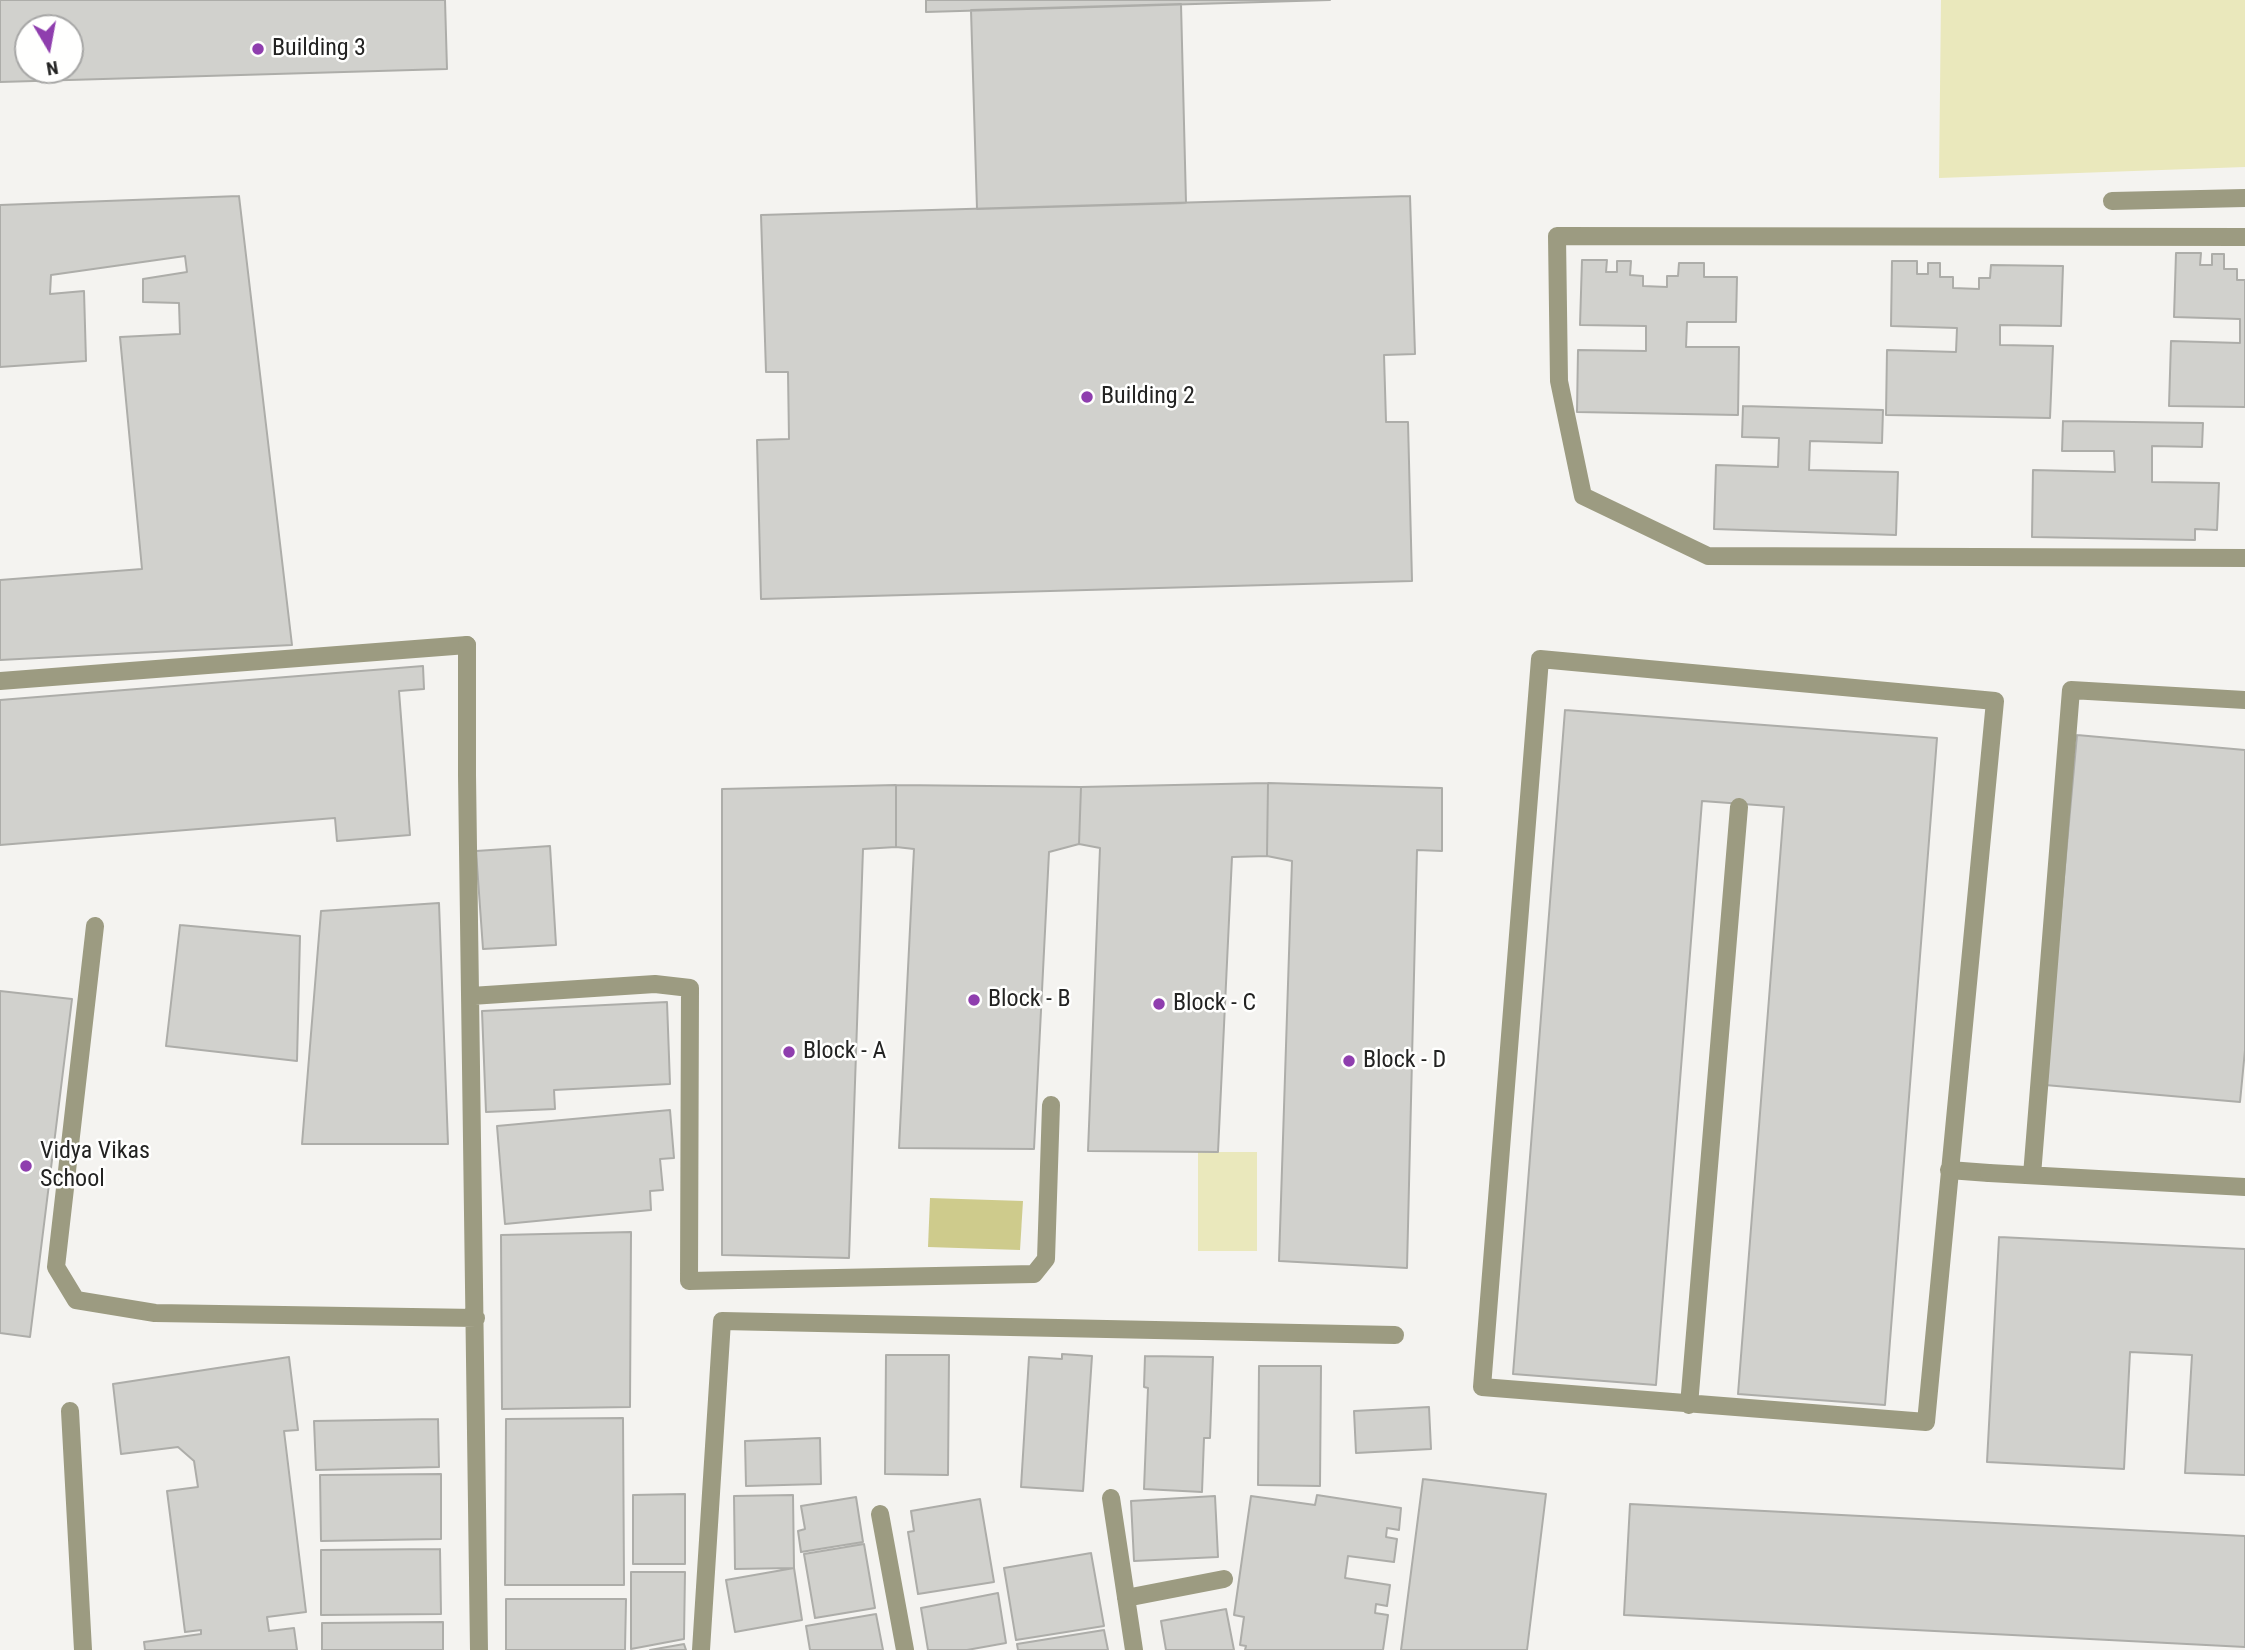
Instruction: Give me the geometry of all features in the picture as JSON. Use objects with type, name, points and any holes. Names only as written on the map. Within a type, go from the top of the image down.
[{"type":"street","points":[[2112,201],[2245,198]]},
{"type":"street","points":[[2245,237],[1557,236],[1559,381],[1583,496],[1708,556],[2245,558]]},
{"type":"street","points":[[0,681],[467,645],[479,1650]]},
{"type":"street","points":[[1540,659],[1996,701],[1926,1422],[1689,1405],[1482,1387],[1540,659]]},
{"type":"street","points":[[2032,1175],[2071,690],[2245,700]]},
{"type":"street","points":[[1689,1405],[1739,807]]},
{"type":"street","points":[[94,926],[57,1266],[76,1300],[155,1313],[476,1318]]},
{"type":"street","points":[[471,996],[655,984],[690,988],[709,986]]},
{"type":"street","points":[[690,988],[689,1281],[1034,1275],[1046,1259],[1051,1105]]},
{"type":"street","points":[[1949,1170],[2245,1187]]},
{"type":"street","points":[[701,1650],[722,1321],[1395,1335]]},
{"type":"street","points":[[71,1411],[83,1650]]},
{"type":"street","points":[[1111,1498],[1134,1650]]},
{"type":"street","points":[[880,1514],[905,1650]]},
{"type":"street","points":[[1126,1598],[1224,1579]]},
{"type":"shaded area","points":[[1941,0],[2245,0],[2245,167],[1939,178]]},
{"type":"shaded area","points":[[1198,1152],[1257,1152],[1257,1251],[1198,1251]]},
{"type":"shaded area","points":[[930,1198],[1023,1201],[1020,1250],[928,1247]]},
{"type":"building","name":"Building 3","points":[[0,0],[445,0],[447,69],[84,80],[84,14],[14,14],[14,82],[0,82]]},
{"type":"building","points":[[926,0],[1330,0],[926,12]]},
{"type":"building","points":[[1181,4],[1186,203],[977,209],[971,10]]},
{"type":"building","points":[[239,196],[292,645],[0,660],[0,580],[142,569],[120,337],[180,334],[179,303],[143,302],[143,279],[187,272],[185,256],[51,275],[50,294],[84,291],[86,361],[0,367],[0,205]]},
{"type":"building","name":"Building 2","points":[[1410,196],[1415,354],[1384,355],[1386,422],[1408,422],[1412,581],[761,599],[757,440],[789,439],[788,372],[766,372],[761,215]]},
{"type":"building","points":[[2176,253],[2201,253],[2200,265],[2212,265],[2212,254],[2224,254],[2224,269],[2237,269],[2237,280],[2245,280],[2245,407],[2169,406],[2171,341],[2240,343],[2240,319],[2174,317]]},
{"type":"building","points":[[1582,260],[1607,260],[1606,272],[1617,272],[1617,261],[1631,261],[1630,275],[1643,276],[1643,286],[1667,287],[1667,276],[1678,276],[1679,263],[1704,263],[1704,277],[1737,277],[1736,322],[1687,322],[1686,347],[1739,347],[1738,415],[1577,412],[1578,350],[1646,351],[1646,326],[1580,325]]},
{"type":"building","points":[[1892,261],[1917,261],[1917,274],[1928,274],[1928,263],[1940,263],[1940,277],[1953,277],[1953,288],[1979,289],[1979,278],[1990,278],[1991,265],[2063,266],[2061,326],[2000,325],[2000,345],[2053,346],[2050,418],[1886,415],[1887,350],[1956,352],[1957,328],[1891,326]]},
{"type":"building","points":[[1743,406],[1883,410],[1882,443],[1810,441],[1809,470],[1898,472],[1896,535],[1714,529],[1716,465],[1778,467],[1779,438],[1742,437]]},
{"type":"building","points":[[2063,421],[2203,423],[2202,447],[2152,446],[2152,482],[2219,483],[2217,530],[2195,529],[2195,540],[2032,537],[2033,470],[2115,472],[2114,451],[2062,451]]},
{"type":"building","points":[[423,666],[424,689],[399,691],[410,835],[337,841],[335,818],[0,845],[0,700]]},
{"type":"building","points":[[1565,710],[1937,738],[1885,1405],[1738,1394],[1784,807],[1702,801],[1656,1385],[1513,1374]]},
{"type":"building","points":[[2077,735],[2245,750],[2245,1050],[2240,1102],[2045,1085]]},
{"type":"building","name":"Block - D","points":[[1268,783],[1442,788],[1442,851],[1417,850],[1407,1268],[1279,1261],[1292,861],[1267,856]]},
{"type":"building","name":"Block - C","points":[[1268,783],[1267,856],[1232,857],[1218,1152],[1088,1151],[1100,848],[1079,844],[1081,787]]},
{"type":"building","name":"Block - B","points":[[896,785],[1081,787],[1079,844],[1049,852],[1034,1149],[899,1148],[914,849],[896,847]]},
{"type":"building","name":"Block - A","points":[[896,785],[896,847],[863,849],[849,1258],[722,1255],[722,789]]},
{"type":"building","points":[[550,846],[556,945],[483,949],[476,851]]},
{"type":"building","points":[[439,903],[448,1144],[302,1144],[321,911]]},
{"type":"building","points":[[180,925],[300,936],[297,1061],[166,1046]]},
{"type":"building","name":"Vidya Vikas School","points":[[0,991],[72,999],[30,1337],[0,1333]]},
{"type":"building","points":[[667,1002],[670,1084],[554,1090],[555,1109],[486,1112],[482,1011]]},
{"type":"building","points":[[670,1110],[674,1158],[660,1159],[663,1190],[650,1191],[651,1210],[505,1224],[497,1126]]},
{"type":"building","points":[[631,1232],[630,1407],[502,1409],[501,1235]]},
{"type":"building","points":[[1999,1237],[2245,1249],[2245,1475],[2185,1473],[2192,1355],[2130,1352],[2124,1469],[1987,1462]]},
{"type":"building","points":[[1062,1354],[1092,1356],[1083,1491],[1021,1487],[1029,1357],[1062,1359]]},
{"type":"building","points":[[886,1355],[949,1355],[948,1475],[885,1474]]},
{"type":"building","points":[[1145,1356],[1213,1357],[1210,1438],[1204,1438],[1202,1492],[1144,1489],[1148,1388],[1144,1387]]},
{"type":"building","points":[[289,1357],[298,1430],[284,1431],[306,1612],[267,1617],[269,1631],[294,1628],[297,1650],[145,1650],[144,1642],[201,1634],[201,1630],[185,1632],[167,1491],[198,1487],[194,1461],[178,1447],[121,1454],[113,1384]]},
{"type":"building","points":[[1259,1366],[1321,1366],[1320,1486],[1258,1485]]},
{"type":"building","points":[[1429,1407],[1431,1449],[1356,1453],[1354,1411]]},
{"type":"building","points":[[623,1418],[624,1585],[505,1585],[506,1419]]},
{"type":"building","points":[[438,1419],[439,1467],[316,1470],[314,1421]]},
{"type":"building","points":[[820,1438],[821,1484],[746,1486],[745,1441]]},
{"type":"building","points":[[441,1474],[441,1539],[321,1541],[320,1475]]},
{"type":"building","points":[[1423,1479],[1546,1494],[1527,1650],[1401,1650]]},
{"type":"building","points":[[685,1494],[685,1564],[633,1564],[633,1495]]},
{"type":"building","points":[[793,1495],[794,1568],[735,1569],[734,1496]]},
{"type":"building","points":[[1317,1495],[1401,1508],[1399,1530],[1387,1528],[1386,1537],[1397,1539],[1394,1562],[1348,1556],[1345,1578],[1390,1585],[1387,1606],[1376,1604],[1375,1613],[1388,1615],[1383,1650],[1245,1650],[1246,1646],[1240,1645],[1244,1617],[1234,1615],[1251,1496],[1315,1505]]},
{"type":"building","points":[[1215,1496],[1218,1557],[1134,1561],[1131,1501]]},
{"type":"building","points":[[856,1497],[863,1542],[801,1552],[798,1531],[805,1529],[801,1506]]},
{"type":"building","points":[[980,1499],[994,1582],[918,1594],[908,1532],[914,1531],[911,1511]]},
{"type":"building","points":[[1630,1504],[2245,1536],[2245,1647],[1624,1615]]},
{"type":"building","points":[[864,1544],[875,1608],[815,1618],[804,1554]]},
{"type":"building","points":[[440,1549],[441,1614],[321,1615],[321,1550]]},
{"type":"building","points":[[1091,1553],[1104,1626],[1016,1640],[1004,1568]]},
{"type":"building","points":[[794,1568],[802,1620],[735,1632],[726,1580]]},
{"type":"building","points":[[631,1572],[685,1572],[684,1639],[631,1649]]},
{"type":"building","points":[[998,1593],[1006,1643],[967,1650],[928,1650],[921,1608]]},
{"type":"building","points":[[506,1599],[626,1599],[625,1650],[506,1650]]},
{"type":"building","points":[[1226,1609],[1234,1650],[1166,1650],[1161,1621]]},
{"type":"building","points":[[876,1614],[883,1650],[810,1650],[806,1626]]},
{"type":"building","points":[[443,1622],[443,1650],[322,1650],[322,1623]]},
{"type":"building","points":[[1104,1630],[1108,1650],[1018,1650],[1017,1644]]},
{"type":"building","points":[[684,1644],[686,1650],[650,1650]]},
{"type":"place","name":"Building 3","points":[[258,49]]},
{"type":"place","name":"Building 2","points":[[1087,397]]},
{"type":"place","name":"Block - B","points":[[974,1000]]},
{"type":"place","name":"Block - C","points":[[1159,1004]]},
{"type":"place","name":"Block - A","points":[[789,1052]]},
{"type":"place","name":"Block - D","points":[[1349,1061]]},
{"type":"place","name":"Vidya Vikas School","points":[[26,1166]]}]
